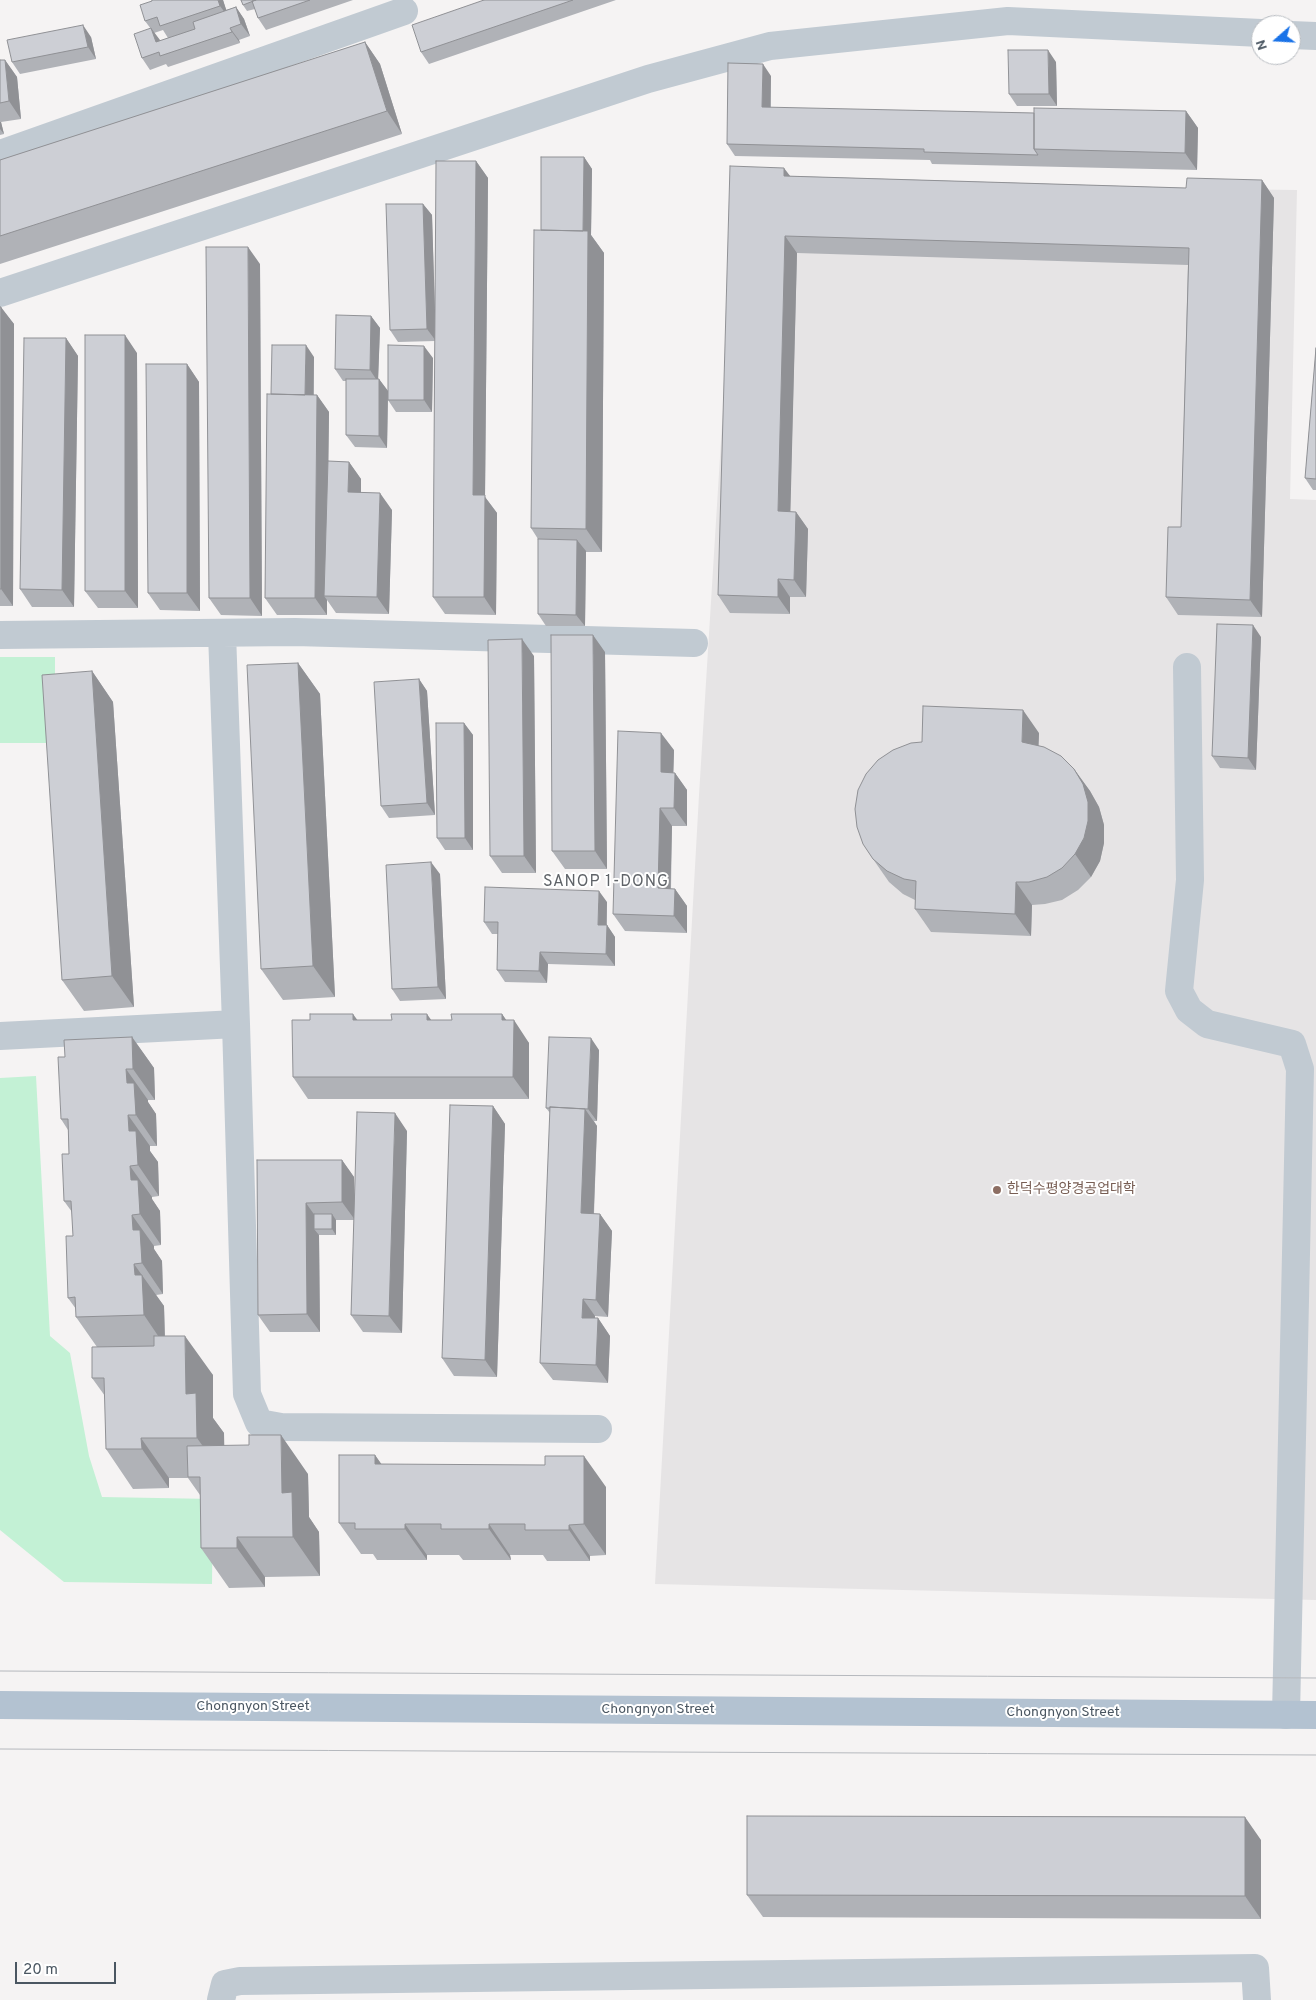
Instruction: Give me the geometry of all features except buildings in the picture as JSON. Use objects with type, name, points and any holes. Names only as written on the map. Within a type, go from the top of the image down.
[{"type":"main road","name":"Chongnyon Street","points":[[0,1706],[1316,1715]]},
{"type":"street","points":[[0,154],[404,10]]},
{"type":"street","points":[[0,294],[648,79],[770,46],[1008,21],[1251,33]]},
{"type":"street","points":[[1301,35],[1316,36]]},
{"type":"street","points":[[0,635],[295,632],[694,643]]},
{"type":"street","points":[[222,633],[247,1394],[259,1423],[281,1427],[598,1429]]},
{"type":"street","points":[[1188,667],[1190,880],[1179,991],[1189,1010],[1207,1024],[1292,1044],[1300,1069],[1286,1715]]},
{"type":"street","points":[[0,1036],[236,1024]]},
{"type":"street","points":[[221,2000],[225,1984],[240,1981],[1255,1968],[1257,2000]]},
{"type":"shaded area","name":"한덕수평양경공업대학","points":[[737,183],[1297,190],[1290,499],[1316,500],[1316,1600],[655,1584],[699,795]]},
{"type":"green space","points":[[0,657],[55,657],[55,743],[0,743]]},
{"type":"green space","points":[[36,1076],[50,1336],[70,1353],[89,1456],[102,1497],[213,1499],[212,1584],[64,1582],[0,1530],[0,1078]]},
{"type":"tram line","points":[[0,1671],[1316,1678]]},
{"type":"tram line","points":[[0,1749],[1316,1755]]},
{"type":"place","name":"한덕수평양경공업대학","points":[[997,1190]]},
{"type":"district","name":"SANOP 1-DONG","points":[[606,883]]}]
